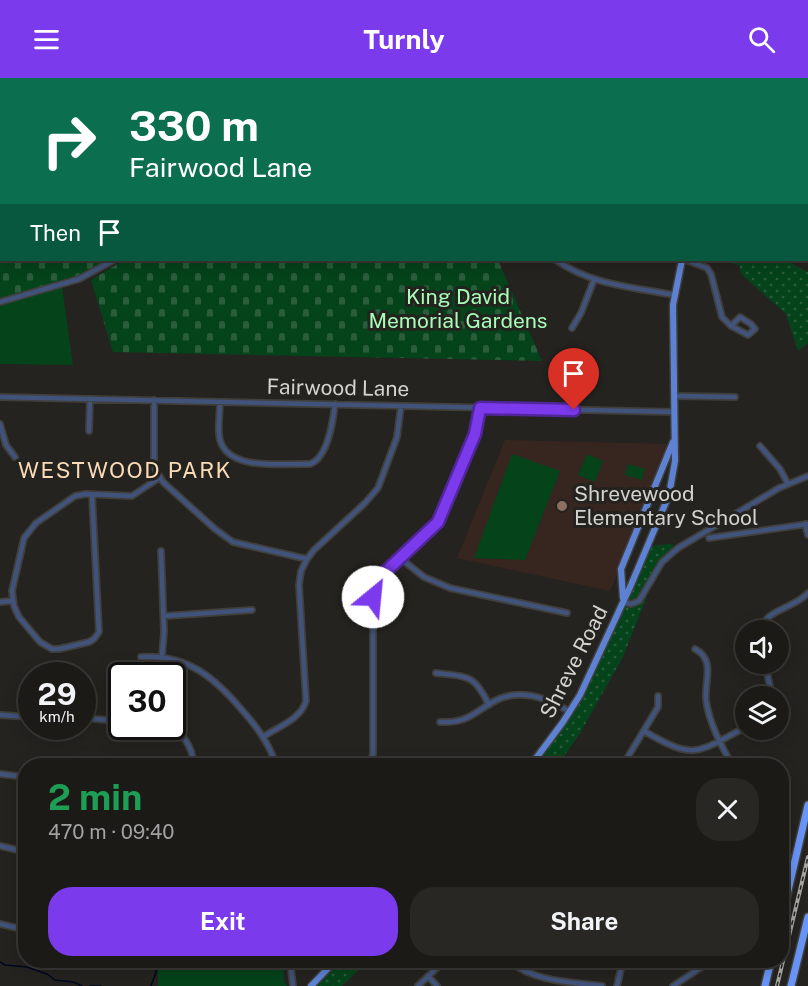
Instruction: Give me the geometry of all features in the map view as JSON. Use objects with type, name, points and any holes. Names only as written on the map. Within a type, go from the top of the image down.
[{"type":"highway","points":[[789,886],[808,805]]},
{"type":"highway","points":[[791,986],[808,917]]},
{"type":"highway","points":[[765,986],[769,968]]},
{"type":"main road","name":"Shreve Road","points":[[536,758],[570,712],[599,656],[669,495],[675,466],[674,295],[684,261]]},
{"type":"main road","name":"Shreve Road","points":[[623,602],[621,569],[666,464],[675,437]]},
{"type":"main road","points":[[621,581],[626,585],[631,585]]},
{"type":"main road","points":[[311,986],[328,968]]},
{"type":"street","points":[[0,302],[86,276],[112,261]]},
{"type":"street","points":[[558,261],[594,280],[674,295]]},
{"type":"street","points":[[687,261],[707,268],[711,274],[722,317],[731,326],[748,335],[755,329],[740,316],[731,326]]},
{"type":"street","points":[[572,328],[594,280]]},
{"type":"street","points":[[675,396],[735,397]]},
{"type":"street","name":"Fairwood Lane","points":[[0,397],[675,412]]},
{"type":"street","points":[[89,431],[90,399]]},
{"type":"street","points":[[154,400],[153,458],[159,478],[215,529],[233,542],[307,559]]},
{"type":"street","points":[[220,402],[219,435],[222,446],[234,459],[247,463],[310,464],[316,462],[321,456],[332,428],[335,404]]},
{"type":"street","points":[[263,737],[295,717],[303,709],[306,701],[299,585],[301,571],[307,559],[373,495],[380,483],[397,437],[401,406]]},
{"type":"street","points":[[372,758],[373,597],[380,578],[438,522],[475,434],[480,408]]},
{"type":"street","points":[[0,424],[6,445],[15,457]]},
{"type":"street","points":[[760,446],[780,469],[788,484]]},
{"type":"street","points":[[623,602],[631,604],[639,601],[662,562],[672,552],[788,484],[808,476]]},
{"type":"street","points":[[92,495],[100,624],[98,635],[92,640],[72,646],[59,649],[48,648],[19,617],[12,601],[12,585],[24,538],[30,528],[71,498],[81,495],[92,495],[132,496],[159,478]]},
{"type":"street","points":[[721,522],[729,535]]},
{"type":"street","points":[[709,538],[807,524],[808,535]]},
{"type":"street","points":[[161,552],[164,616],[162,656]]},
{"type":"street","points":[[400,558],[424,577],[450,588],[567,613]]},
{"type":"street","points":[[765,620],[769,615],[791,606],[808,592]]},
{"type":"street","points":[[804,597],[808,602]]},
{"type":"street","points":[[0,602],[12,601]]},
{"type":"street","points":[[164,616],[252,610]]},
{"type":"street","points":[[695,649],[703,654],[708,662],[706,700],[710,718],[728,758]]},
{"type":"street","points":[[141,657],[162,656],[189,665],[210,677],[231,698],[263,737],[273,758]]},
{"type":"street","points":[[436,673],[474,681],[481,687],[489,705]]},
{"type":"street","points":[[440,722],[453,723],[464,720],[507,696],[536,696],[570,712]]},
{"type":"street","points":[[627,758],[658,707],[658,696]]},
{"type":"street","points":[[0,715],[18,716]]},
{"type":"street","points":[[644,731],[671,747],[686,751],[698,750],[735,733]]},
{"type":"street","points":[[186,740],[192,758]]},
{"type":"street","points":[[0,774],[18,776]]},
{"type":"street","points":[[0,846],[18,850]]},
{"type":"street","points":[[0,924],[18,928]]},
{"type":"street","points":[[291,968],[292,986]]},
{"type":"street","points":[[418,986],[436,968]]},
{"type":"street","points":[[521,968],[546,978],[602,986]]},
{"type":"street","points":[[617,986],[621,968]]},
{"type":"street","points":[[677,985],[701,968]]},
{"type":"street","points":[[428,976],[437,986]]},
{"type":"street","points":[[544,986],[546,978]]},
{"type":"shaded area","name":"Shrevewood Elementary School","points":[[505,440],[667,444],[661,470],[610,591],[457,558]]},
{"type":"green space","points":[[0,261],[104,261],[82,275],[0,299]]},
{"type":"green space","name":"King David Memorial Gardens","points":[[122,261],[498,261],[542,361],[113,352],[91,280]]},
{"type":"green space","points":[[725,261],[787,261],[808,272],[808,343],[798,351],[786,314],[741,274],[739,265]]},
{"type":"green space","points":[[62,286],[73,365],[0,364],[0,304]]},
{"type":"green space","points":[[512,454],[560,471],[525,560],[474,558]]},
{"type":"green space","points":[[587,454],[603,461],[595,482],[578,475]]},
{"type":"green space","points":[[628,464],[645,469],[642,480],[625,475]]},
{"type":"green space","points":[[670,544],[675,546],[662,559],[640,597],[647,596],[623,657],[579,735],[563,758],[539,758],[580,699],[630,598],[650,546]]},
{"type":"green space","points":[[158,968],[283,968],[284,981],[287,986],[158,986]]},
{"type":"green space","points":[[332,968],[361,968],[342,986],[315,986]]},
{"type":"waterway","points":[[0,962],[18,966]]},
{"type":"waterway","points":[[30,968],[47,974],[55,980],[73,982],[82,986]]},
{"type":"waterway","points":[[151,986],[156,968]]},
{"type":"waterway","points":[[90,986],[101,986]]},
{"type":"railway","points":[[789,936],[808,857]]},
{"type":"railway","points":[[777,986],[781,968]]},
{"type":"place","name":"Shrevewood Elementary School","points":[[562,506]]},
{"type":"district","name":"WESTWOOD PARK","points":[[125,470]]},
{"type":"route","points":[[373,597],[382,575],[438,522],[475,434],[480,408],[574,410]]}]
